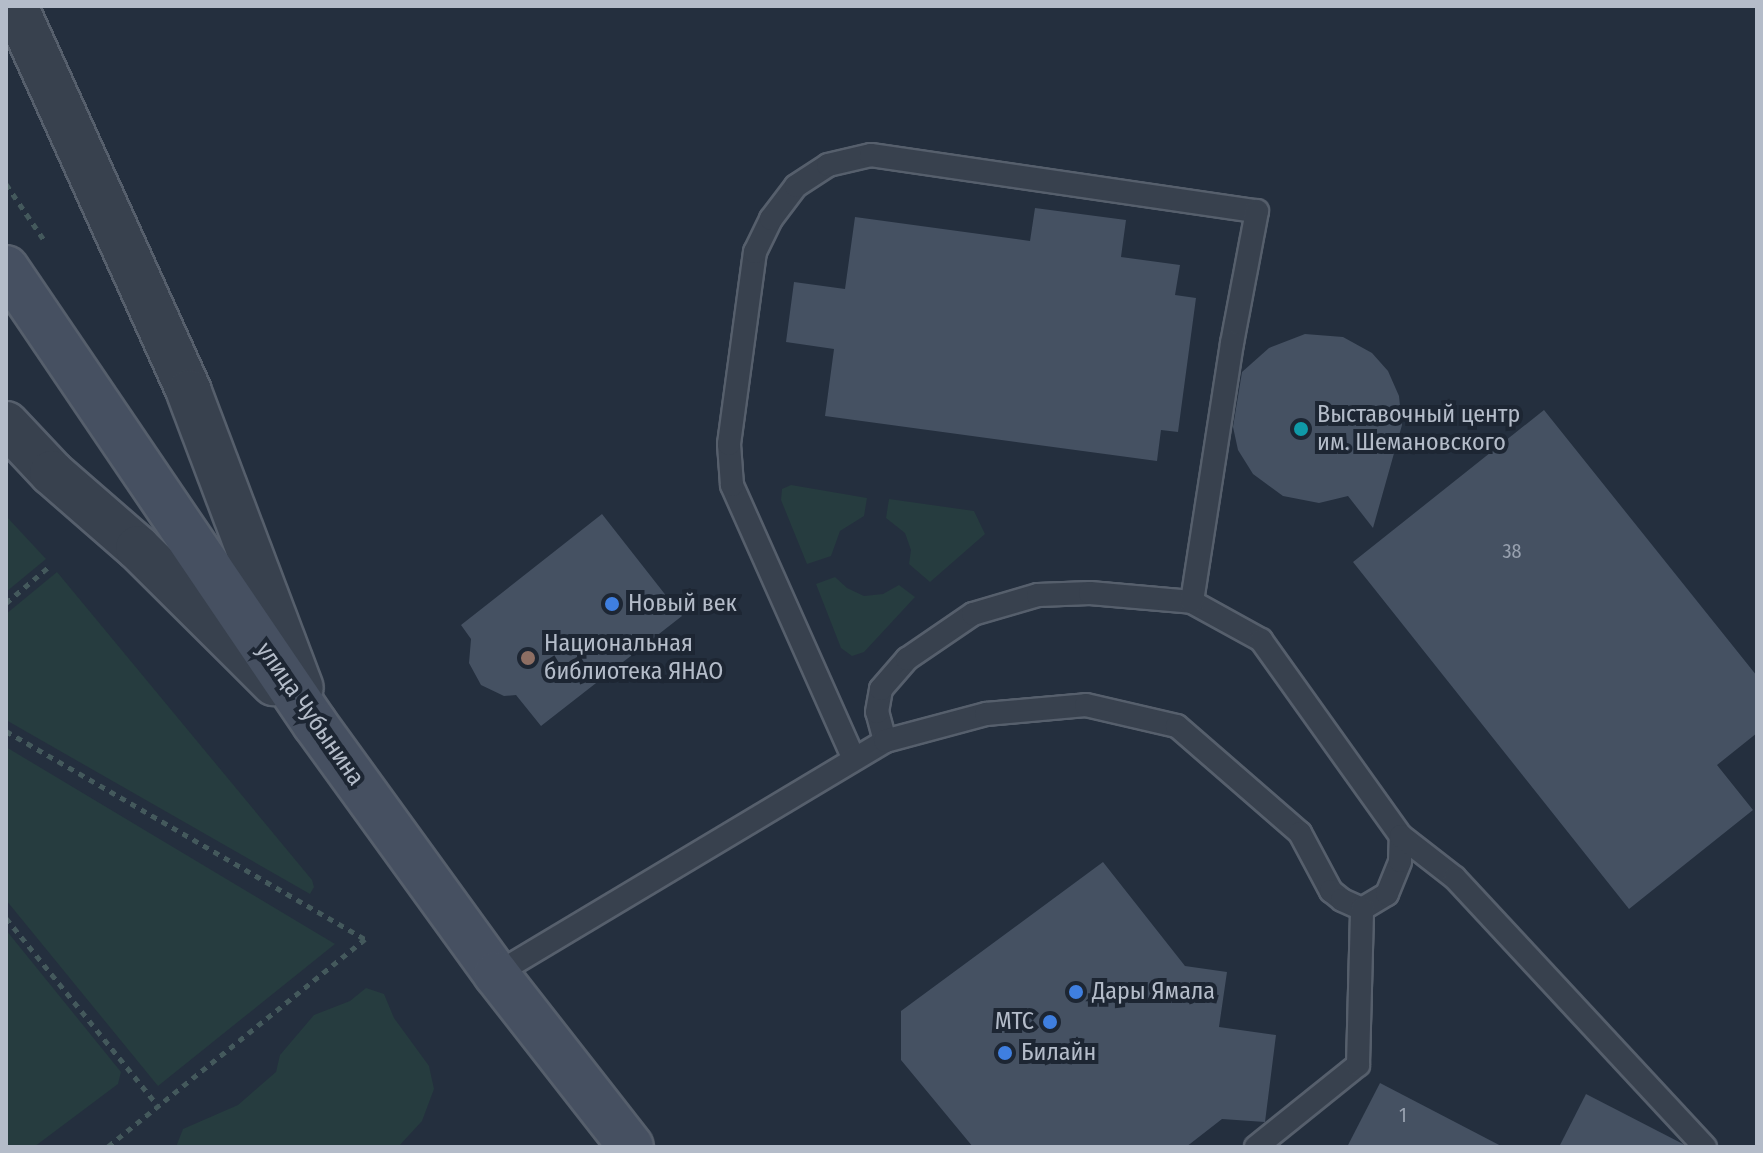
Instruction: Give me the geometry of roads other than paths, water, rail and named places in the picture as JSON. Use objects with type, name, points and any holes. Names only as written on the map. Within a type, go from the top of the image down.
[{"type":"main road","name":"улица Чубынина","points":[[6,268],[315,724],[496,974],[631,1147]]},
{"type":"street","points":[[15,6],[189,392],[315,724]]},
{"type":"street","points":[[6,424],[52,473],[138,548],[315,724]]},
{"type":"lane","points":[[853,757],[732,485],[729,444],[755,252],[771,219],[796,186],[828,165],[871,155],[1257,211],[1232,343],[1192,602]]},
{"type":"lane","points":[[885,741],[877,712],[881,689],[907,659],[973,614],[1038,595],[1090,593],[1192,602],[1261,640],[1401,836],[1455,878],[1705,1147]]},
{"type":"lane","points":[[496,974],[853,757],[885,741],[986,714],[1086,705],[1177,726],[1284,817],[1300,833],[1331,891],[1362,909],[1373,906],[1387,894],[1400,861],[1401,836]]},
{"type":"lane","points":[[1256,1147],[1358,1065],[1362,909]]},
{"type":"place","name":"Выставочный центр им. Шемановского","points":[[1301,429]]},
{"type":"place","name":"Новый век","points":[[612,604]]},
{"type":"place","name":"Национальная библиотека ЯНАО","points":[[528,658]]},
{"type":"place","name":"Дары Ямала","points":[[1076,992]]},
{"type":"place","name":"МТС","points":[[1050,1022]]},
{"type":"place","name":"Билайн","points":[[1005,1053]]}]
